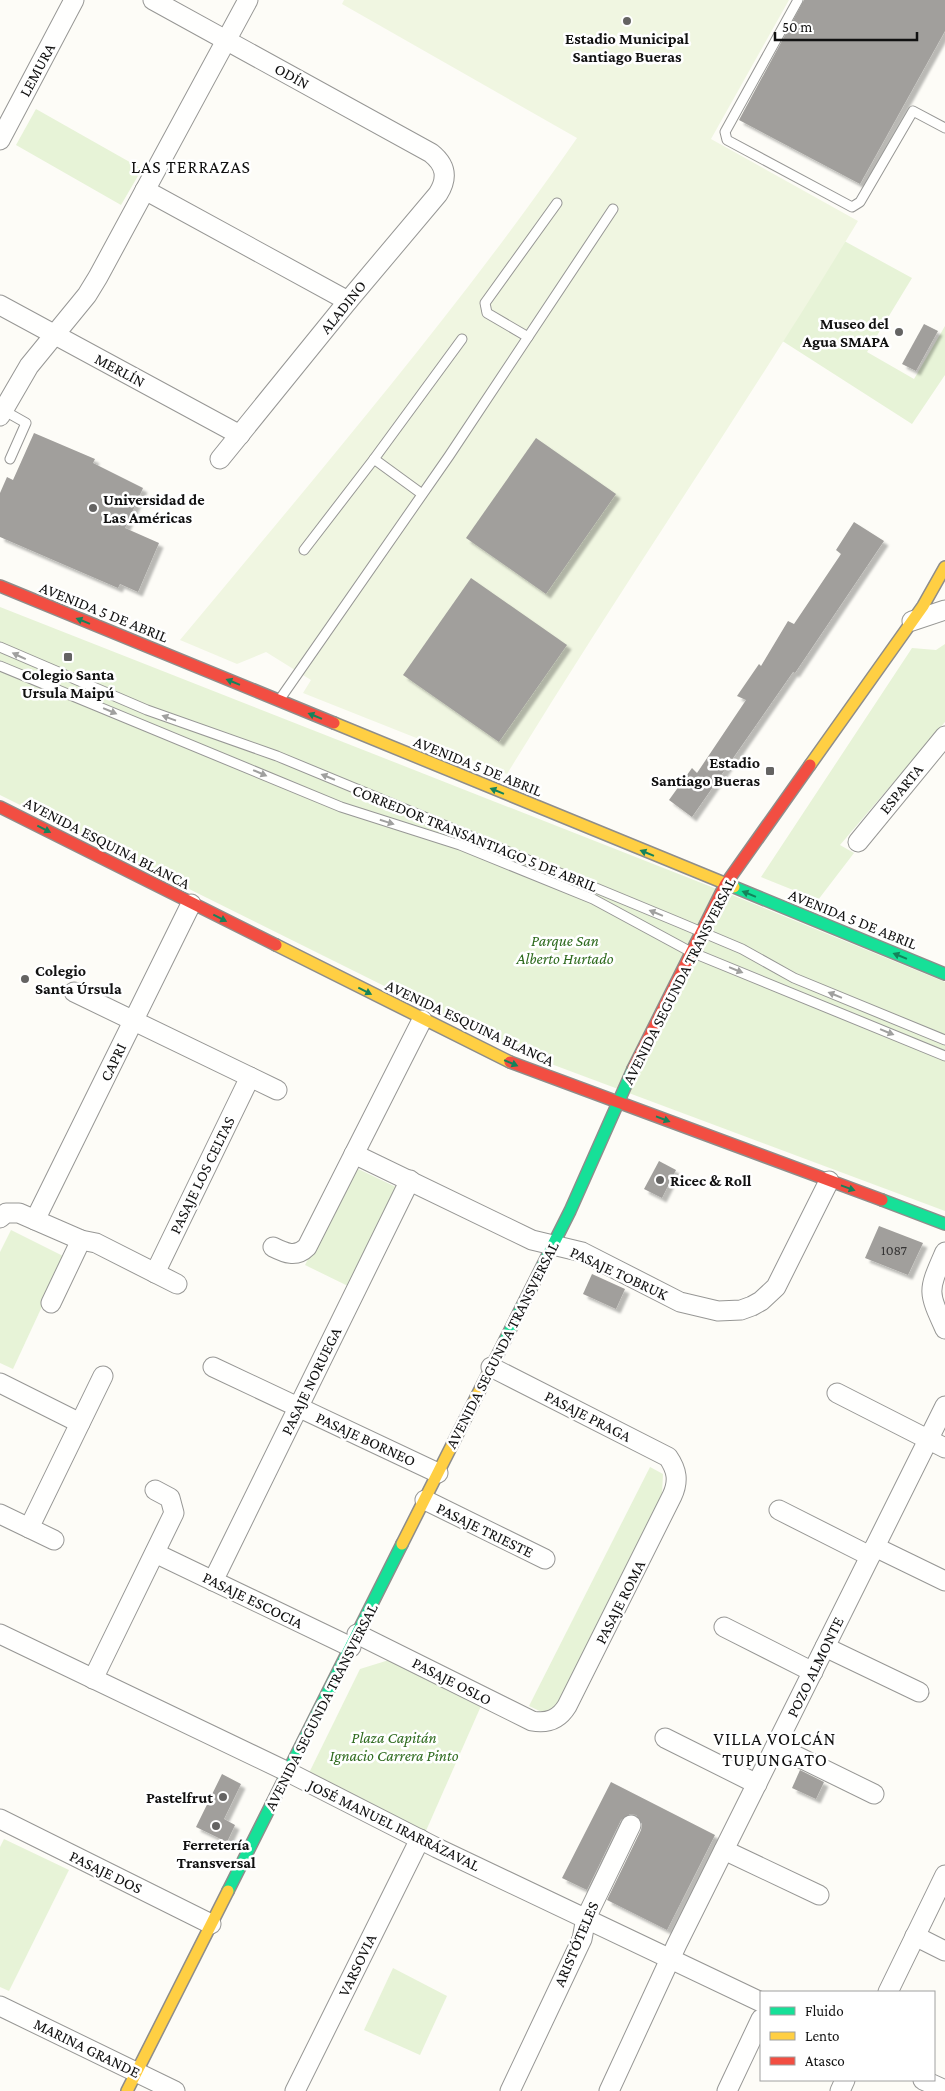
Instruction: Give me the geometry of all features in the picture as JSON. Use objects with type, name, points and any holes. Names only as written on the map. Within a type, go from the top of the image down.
[{"type":"main road","name":"AVENIDA SEGUNDA TRANSVERSAL","points":[[128,2091],[554,1244],[617,1102],[725,884],[912,621],[945,567]]},
{"type":"main road","name":"AVENIDA 5 DE ABRIL","points":[[0,586],[945,974]]},
{"type":"main road","name":"AVENIDA ESQUINA BLANCA","points":[[0,808],[509,1062],[945,1224]]},
{"type":"street","name":"LEMURA","points":[[0,140],[74,0]]},
{"type":"street","name":"ODÍN","points":[[153,0],[431,153]]},
{"type":"street","points":[[2,413],[29,366],[87,295],[248,0]]},
{"type":"street","name":"ALADINO","points":[[220,459],[442,187],[444,172],[442,164],[431,153]]},
{"type":"street","points":[[145,190],[348,301]]},
{"type":"street","name":"MERLÍN","points":[[0,305],[240,435]]},
{"type":"street","points":[[912,621],[945,610]]},
{"type":"street","name":"ESPARTA","points":[[858,842],[945,736]]},
{"type":"street","name":"CAPRI","points":[[35,1220],[191,904]]},
{"type":"street","points":[[74,992],[277,1090]]},
{"type":"street","points":[[272,1247],[291,1254],[298,1254],[307,1247],[422,1020]]},
{"type":"street","name":"PASAJE LOS CELTAS","points":[[155,1272],[250,1077]]},
{"type":"street","name":"PASAJE TOBRUK","points":[[354,1154],[532,1240],[582,1252],[680,1302],[718,1311],[741,1310],[761,1301],[776,1287],[829,1181]]},
{"type":"street","name":"PASAJE NORUEGA","points":[[213,1581],[410,1180]]},
{"type":"street","points":[[2,1211],[15,1212],[81,1240],[96,1243],[177,1284]]},
{"type":"street","points":[[51,1303],[81,1240]]},
{"type":"street","points":[[945,1252],[930,1289],[931,1300],[945,1329]]},
{"type":"street","name":"PASAJE BORNEO","points":[[213,1367],[438,1473]]},
{"type":"street","name":"PASAJE PRAGA","points":[[491,1367],[660,1452],[668,1457],[676,1473]]},
{"type":"street","points":[[29,1528],[103,1376]]},
{"type":"street","points":[[0,1383],[80,1423]]},
{"type":"street","points":[[836,1393],[937,1443]]},
{"type":"street","name":"POZO ALMONTE","points":[[609,2091],[670,1958],[873,1551],[937,1443],[945,1406]]},
{"type":"street","name":"PASAJE ROMA","points":[[548,1722],[556,1718],[567,1706],[672,1496],[677,1481],[676,1473]]},
{"type":"street","points":[[93,1679],[173,1517],[174,1508],[170,1498],[155,1490]]},
{"type":"street","name":"PASAJE TRIESTE","points":[[425,1500],[545,1559]]},
{"type":"street","points":[[779,1510],[945,1581]]},
{"type":"street","points":[[0,1514],[54,1540]]},
{"type":"street","name":"PASAJE ESCOCIA","points":[[155,1553],[213,1581],[354,1640]]},
{"type":"street","points":[[724,1627],[813,1672]]},
{"type":"street","name":"JOSÉ MANUEL IRARRÁZAVAL","points":[[0,1634],[288,1772],[420,1839],[760,2002]]},
{"type":"street","name":"PASAJE OSLO","points":[[354,1640],[525,1718],[548,1722]]},
{"type":"street","points":[[825,1647],[919,1692]]},
{"type":"street","points":[[664,1738],[757,1784]]},
{"type":"street","points":[[776,1746],[874,1794]]},
{"type":"street","name":"PASAJE DOS","points":[[0,1819],[211,1924]]},
{"type":"street","name":"ARISTÓTELES","points":[[510,2091],[582,1939],[586,1918],[631,1825]]},
{"type":"street","name":"VARSOVIA","points":[[295,2091],[420,1839]]},
{"type":"street","points":[[724,1850],[819,1895]]},
{"type":"street","points":[[888,1991],[945,1876]]},
{"type":"street","points":[[915,1936],[945,1951]]},
{"type":"street","name":"MARINA GRANDE","points":[[0,2006],[175,2091]]},
{"type":"street","points":[[727,2091],[760,2021]]},
{"type":"street","points":[[925,2081],[945,2090]]},
{"type":"lane","points":[[798,0],[725,132],[727,140],[852,207],[860,202],[913,110],[945,128]]},
{"type":"lane","points":[[528,337],[486,313],[485,303],[557,203]]},
{"type":"lane","points":[[278,701],[422,494],[613,209]]},
{"type":"lane","points":[[304,550],[462,339]]},
{"type":"lane","points":[[2,413],[26,423],[10,459]]},
{"type":"lane","points":[[374,459],[422,494]]},
{"type":"lane","name":"CORREDOR TRANSANTIAGO 5 DE ABRIL","points":[[0,647],[146,710],[277,756],[742,949],[794,978],[945,1040]]},
{"type":"lane","name":"CORREDOR TRANSANTIAGO 5 DE ABRIL","points":[[0,666],[341,807],[444,840],[593,900],[691,952],[945,1056]]},
{"type":"green space","name":"Estadio Municipal Santiago Bueras","points":[[344,0],[789,0],[711,139],[858,221],[772,360],[594,635],[507,774],[303,693],[311,680],[266,652],[237,664],[180,640],[434,331],[483,268],[577,138],[342,4]]},
{"type":"green space","points":[[36,109],[142,169],[121,205],[16,145]]},
{"type":"green space","points":[[740,184],[912,278],[867,352],[914,379],[945,326],[945,375],[912,424],[784,342],[690,292]]},
{"type":"green space","name":"Parque San Alberto Hurtado","points":[[0,607],[727,893],[945,982],[945,1211],[511,1049],[0,795]]},
{"type":"green space","points":[[945,644],[945,722],[840,845],[854,853],[818,900],[761,877],[912,648],[936,650]]},
{"type":"green space","points":[[354,1167],[398,1188],[350,1287],[305,1265]]},
{"type":"green space","points":[[11,1230],[65,1257],[13,1369],[0,1363],[0,1252]]},
{"type":"green space","points":[[650,1467],[663,1474],[662,1494],[559,1703],[544,1713],[529,1706]]},
{"type":"green space","name":"Plaza Capitán Ignacio Carrera Pinto","points":[[389,1660],[481,1706],[425,1833],[308,1775],[360,1669]]},
{"type":"green space","points":[[4,1839],[69,1870],[9,1991],[0,1987],[0,1847]]},
{"type":"green space","points":[[393,1968],[447,1996],[420,2055],[364,2030]]},
{"type":"building","points":[[804,0],[945,0],[945,31],[860,184],[739,120]]},
{"type":"building","points":[[924,324],[938,331],[916,371],[902,364]]},
{"type":"building","points":[[34,433],[95,459],[93,463],[143,488],[125,528],[159,543],[138,592],[120,584],[118,588],[0,537],[0,493],[7,477],[13,480]]},
{"type":"building","points":[[536,438],[616,494],[546,594],[466,538]]},
{"type":"building","points":[[854,522],[884,541],[795,673],[793,672],[692,817],[669,800],[692,768],[697,773],[746,700],[737,696],[759,664],[761,666],[788,621],[794,624],[841,554],[836,550]]},
{"type":"building","points":[[471,578],[567,645],[499,742],[403,675]]},
{"type":"building","name":"Ricec & Roll","points":[[659,1161],[676,1170],[662,1198],[644,1189]]},
{"type":"building","points":[[879,1226],[923,1243],[908,1275],[865,1258]]},
{"type":"building","points":[[592,1274],[625,1289],[616,1309],[583,1294]]},
{"type":"building","points":[[800,1770],[824,1782],[816,1799],[792,1788]]},
{"type":"building","points":[[222,1774],[241,1784],[224,1819],[235,1825],[227,1842],[196,1827]]},
{"type":"building","points":[[611,1782],[715,1835],[667,1930],[607,1900],[641,1830],[642,1824],[636,1815],[630,1814],[621,1820],[587,1890],[562,1878]]},
{"type":"traffic: fast","points":[[734,887],[945,974]]},
{"type":"traffic: fast","points":[[493,1364],[570,1211],[633,1069]]},
{"type":"traffic: fast","points":[[882,1200],[945,1224]]},
{"type":"traffic: fast","points":[[228,1891],[402,1544]]},
{"type":"traffic: slow","points":[[810,765],[923,606],[945,567]]},
{"type":"traffic: slow","points":[[334,723],[734,887]]},
{"type":"traffic: slow","points":[[276,945],[510,1062]]},
{"type":"traffic: slow","points":[[402,1544],[493,1364]]},
{"type":"traffic: slow","points":[[127,2091],[228,1891]]},
{"type":"traffic: jam","points":[[0,586],[334,723]]},
{"type":"traffic: jam","points":[[633,1069],[725,885],[810,765]]},
{"type":"traffic: jam","points":[[0,807],[276,945]]},
{"type":"traffic: jam","points":[[510,1062],[882,1200]]},
{"type":"place","name":"Estadio Municipal Santiago Bueras","points":[[627,21]]},
{"type":"place","name":"Museo del Agua SMAPA","points":[[899,332]]},
{"type":"place","name":"Universidad de Las Américas","points":[[93,508]]},
{"type":"place","name":"Colegio Santa Ursula Maipú","points":[[68,657]]},
{"type":"place","name":"Estadio Santiago Bueras","points":[[770,771]]},
{"type":"place","name":"Colegio Santa Úrsula","points":[[25,979]]},
{"type":"place","name":"Ricec & Roll","points":[[660,1180]]},
{"type":"place","name":"Pastelfrut","points":[[223,1797]]},
{"type":"place","name":"Ferretería Transversal","points":[[216,1826]]},
{"type":"district","name":"LAS TERRAZAS","points":[[191,167]]},
{"type":"district","name":"VILLA VOLCÁN TUPUNGATO","points":[[775,1749]]}]
